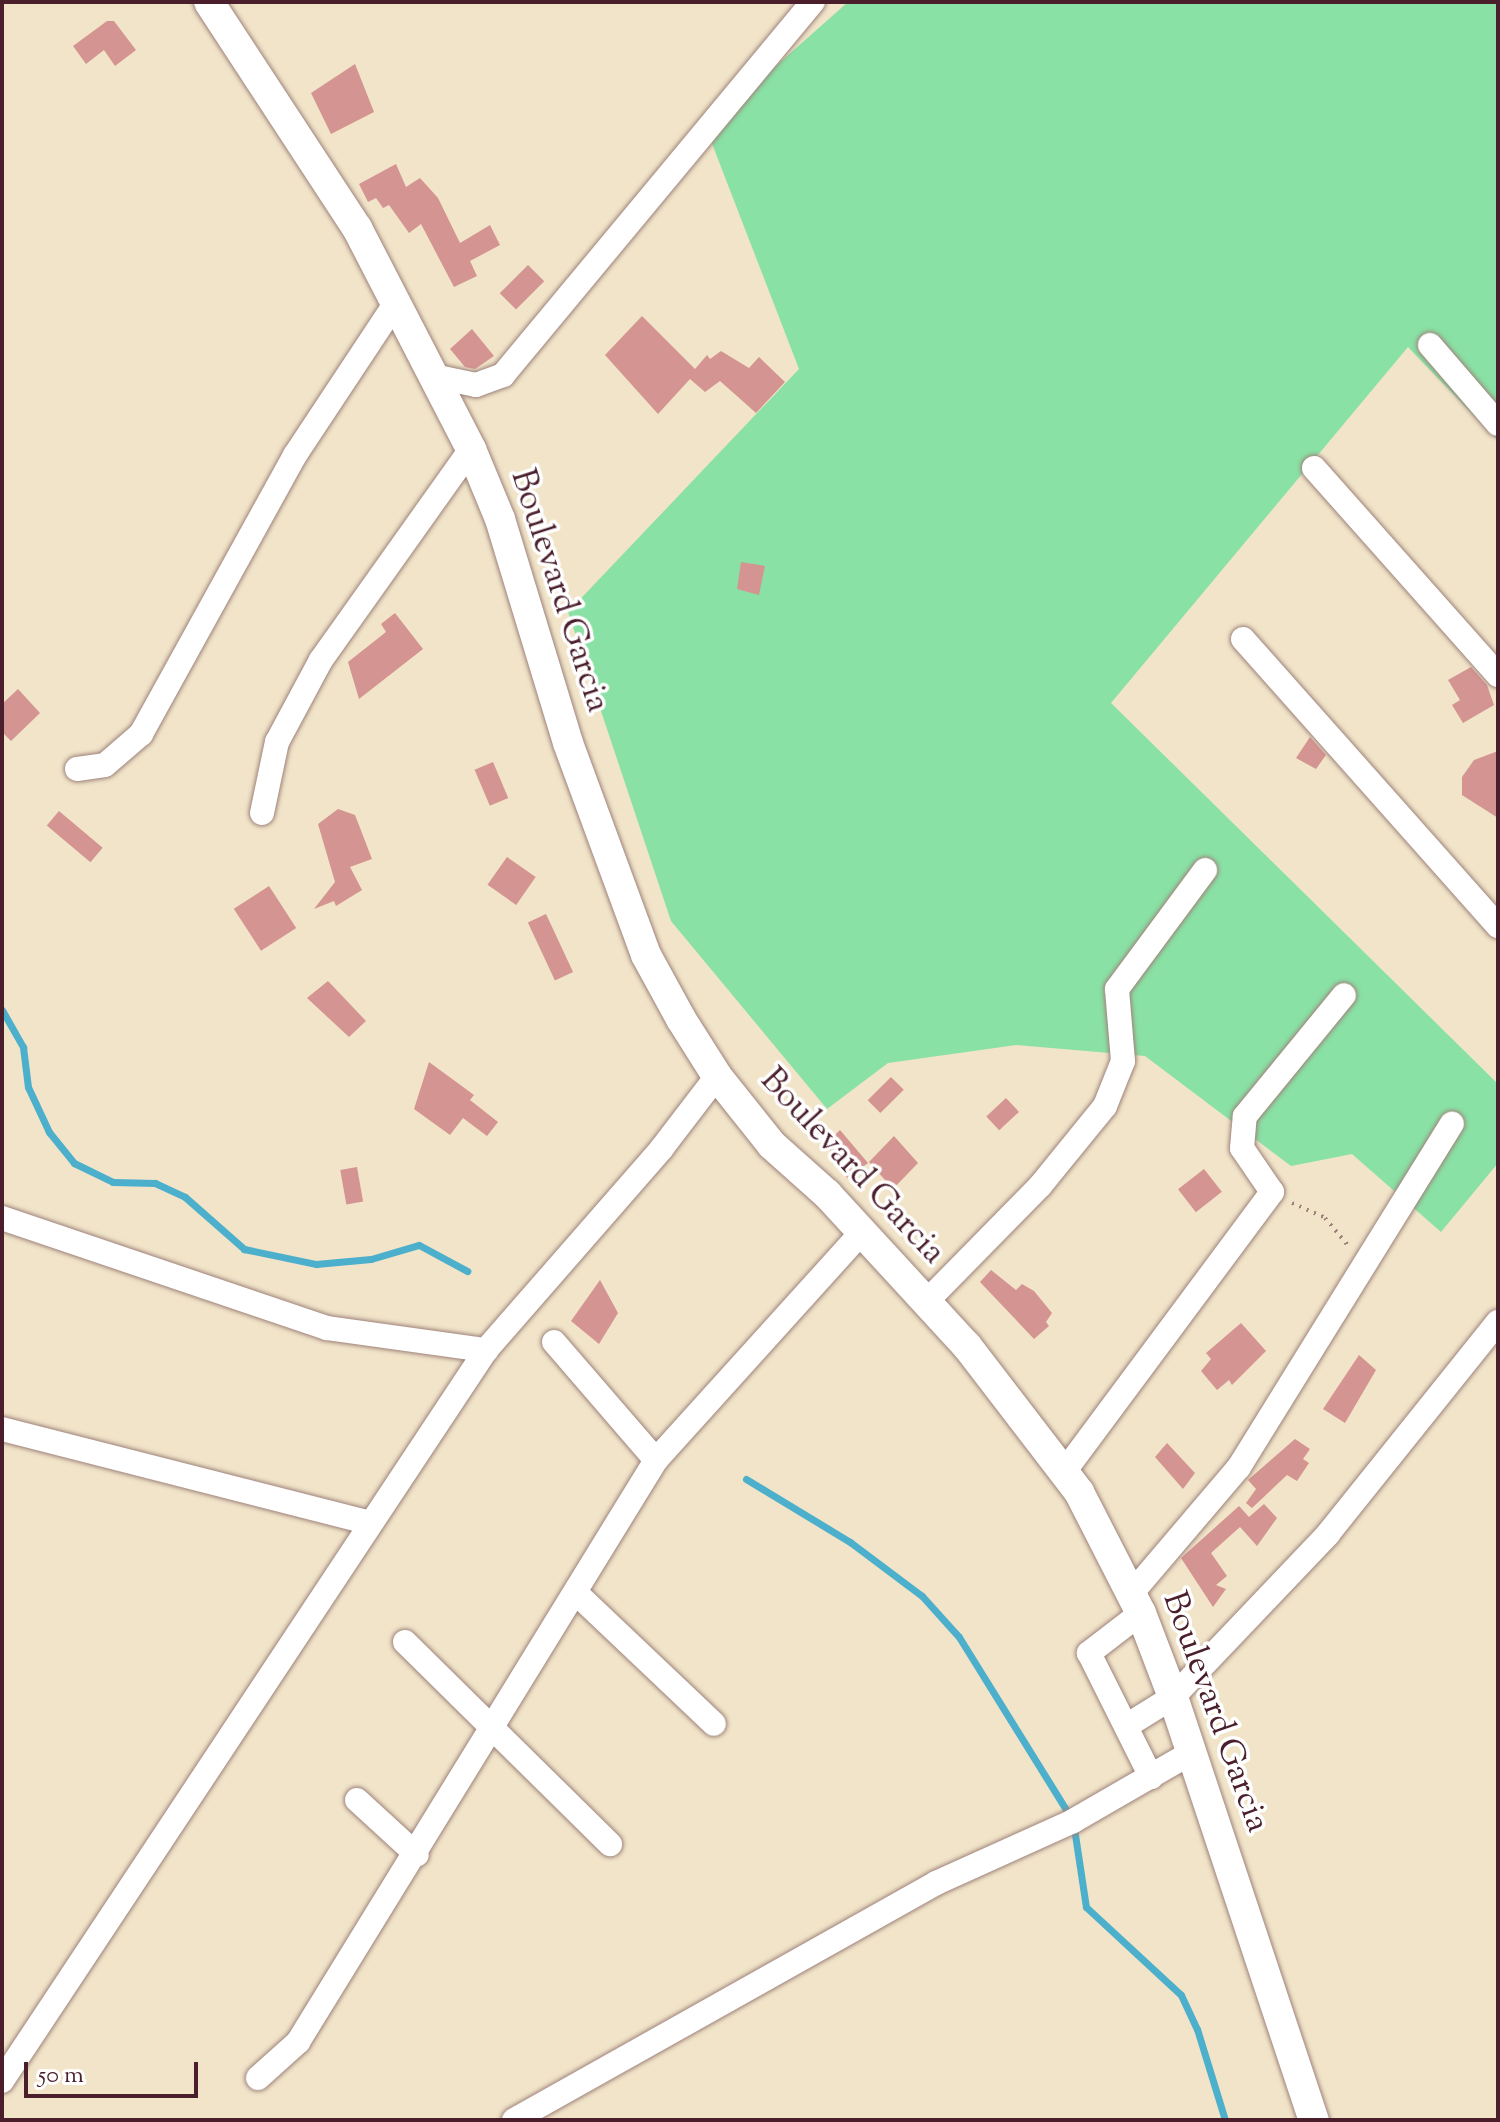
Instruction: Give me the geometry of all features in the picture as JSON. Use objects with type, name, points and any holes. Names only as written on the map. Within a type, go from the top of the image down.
[{"type":"main road","name":"Boulevard Garcia","points":[[209,2],[357,228],[471,449],[500,519],[568,743],[646,955],[717,1076],[772,1145],[862,1232],[967,1346],[1064,1472],[1136,1604],[1173,1697],[1275,1990],[1314,2120]]},
{"type":"street","points":[[433,376],[476,385],[503,375],[813,2]]},
{"type":"street","points":[[77,769],[105,765],[141,734],[295,455],[395,304]]},
{"type":"street","points":[[1430,345],[1498,424]]},
{"type":"street","points":[[262,813],[277,742],[321,660],[471,449]]},
{"type":"street","points":[[1314,468],[1498,675]]},
{"type":"street","points":[[1243,639],[1498,926]]},
{"type":"street","points":[[926,1302],[1040,1186],[1105,1106],[1123,1061],[1117,989],[1205,870]]},
{"type":"street","points":[[1064,1472],[1272,1192],[1242,1148],[1245,1116],[1344,995]]},
{"type":"street","points":[[2,2081],[367,1522],[486,1350],[662,1148],[717,1076]]},
{"type":"street","points":[[1151,1777],[1128,1725],[1089,1653],[1136,1604],[1239,1467],[1452,1124]]},
{"type":"street","points":[[2,1218],[327,1328],[486,1350]]},
{"type":"street","points":[[258,2078],[298,2042],[417,1855],[656,1460],[862,1232]]},
{"type":"street","points":[[1128,1725],[1173,1697],[1328,1534],[1498,1322]]},
{"type":"street","points":[[554,1342],[656,1460]]},
{"type":"street","points":[[2,1429],[367,1522]]},
{"type":"street","points":[[576,1593],[714,1724]]},
{"type":"street","points":[[405,1642],[610,1844]]},
{"type":"street","points":[[514,2120],[936,1883],[1073,1821],[1191,1753]]},
{"type":"street","points":[[357,1800],[417,1855]]},
{"type":"path","points":[[1272,1192],[1338,1229],[1360,1274]]},
{"type":"green space","points":[[848,2],[1498,2],[1498,441],[1408,347],[1111,703],[1498,1084],[1498,1163],[1441,1232],[1352,1154],[1291,1166],[1145,1056],[1016,1045],[888,1063],[827,1109],[671,921],[568,612],[799,369],[706,128]]},
{"type":"building","points":[[107,21],[114,21],[136,50],[115,66],[104,50],[86,64],[73,46]]},
{"type":"building","points":[[355,64],[374,112],[331,134],[311,93]]},
{"type":"building","points":[[396,164],[406,187],[420,178],[438,198],[460,243],[490,225],[500,245],[470,261],[477,276],[454,287],[421,224],[409,233],[389,205],[383,208],[376,198],[368,202],[359,184]]},
{"type":"building","points":[[528,265],[544,281],[516,310],[500,293]]},
{"type":"building","points":[[642,316],[695,369],[707,355],[710,359],[721,351],[749,368],[759,357],[785,382],[756,413],[720,381],[705,392],[690,379],[658,414],[605,355]]},
{"type":"building","points":[[472,329],[494,356],[475,369],[465,367],[450,349]]},
{"type":"building","points":[[741,562],[765,566],[759,595],[737,589]]},
{"type":"building","points":[[395,613],[423,649],[359,699],[348,662],[386,632],[381,624]]},
{"type":"building","points":[[1471,667],[1487,685],[1494,705],[1463,723],[1452,705],[1460,700],[1448,680]]},
{"type":"building","points":[[18,689],[40,713],[11,741],[2,732],[2,704]]},
{"type":"building","points":[[1310,737],[1326,755],[1316,769],[1296,758]]},
{"type":"building","points":[[1498,751],[1498,818],[1462,795],[1462,777],[1474,760]]},
{"type":"building","points":[[493,762],[508,798],[490,806],[475,770]]},
{"type":"building","points":[[338,809],[355,815],[372,859],[350,867],[362,890],[336,906],[334,901],[314,909],[335,882],[318,824]]},
{"type":"building","points":[[59,811],[103,848],[90,862],[47,826]]},
{"type":"building","points":[[507,857],[536,877],[516,905],[487,885]]},
{"type":"building","points":[[269,886],[296,928],[261,951],[234,909]]},
{"type":"building","points":[[546,914],[573,972],[555,980],[528,922]]},
{"type":"building","points":[[328,981],[366,1021],[349,1037],[307,998]]},
{"type":"building","points":[[429,1062],[474,1095],[470,1100],[498,1122],[487,1136],[463,1118],[450,1135],[414,1109]]},
{"type":"building","points":[[891,1077],[904,1090],[880,1113],[868,1100]]},
{"type":"building","points":[[1006,1098],[1019,1112],[999,1130],[986,1116]]},
{"type":"building","points":[[840,1130],[868,1163],[847,1178],[826,1144]]},
{"type":"building","points":[[894,1136],[918,1163],[893,1189],[869,1162]]},
{"type":"building","points":[[357,1167],[363,1201],[346,1204],[340,1170]]},
{"type":"building","points":[[1204,1169],[1222,1192],[1196,1212],[1178,1189]]},
{"type":"building","points":[[991,1270],[1016,1290],[1022,1284],[1034,1291],[1052,1313],[1046,1322],[1049,1326],[1034,1339],[980,1282]]},
{"type":"building","points":[[600,1280],[618,1313],[599,1344],[571,1321]]},
{"type":"building","points":[[1241,1323],[1266,1351],[1232,1385],[1229,1380],[1217,1390],[1201,1371],[1211,1359],[1206,1353]]},
{"type":"building","points":[[1359,1355],[1376,1370],[1345,1423],[1323,1409]]},
{"type":"building","points":[[1295,1439],[1310,1449],[1303,1459],[1309,1463],[1297,1481],[1287,1475],[1252,1508],[1246,1503],[1256,1489],[1248,1480]]},
{"type":"building","points":[[1167,1443],[1195,1473],[1183,1489],[1155,1457]]},
{"type":"building","points":[[1264,1504],[1277,1518],[1257,1546],[1240,1527],[1211,1553],[1227,1576],[1216,1585],[1226,1589],[1213,1607],[1181,1558],[1239,1506],[1249,1517]]},
{"type":"waterway","points":[[2,1010],[23,1047],[28,1087],[49,1132],[74,1163],[113,1182],[155,1183],[185,1197],[244,1249],[316,1264],[371,1259],[419,1245],[467,1271]]},
{"type":"waterway","points":[[746,1479],[850,1542],[922,1596],[959,1637],[1070,1816]]},
{"type":"waterway","points":[[1074,1828],[1086,1907],[1181,1995],[1197,2029],[1225,2120]]}]
